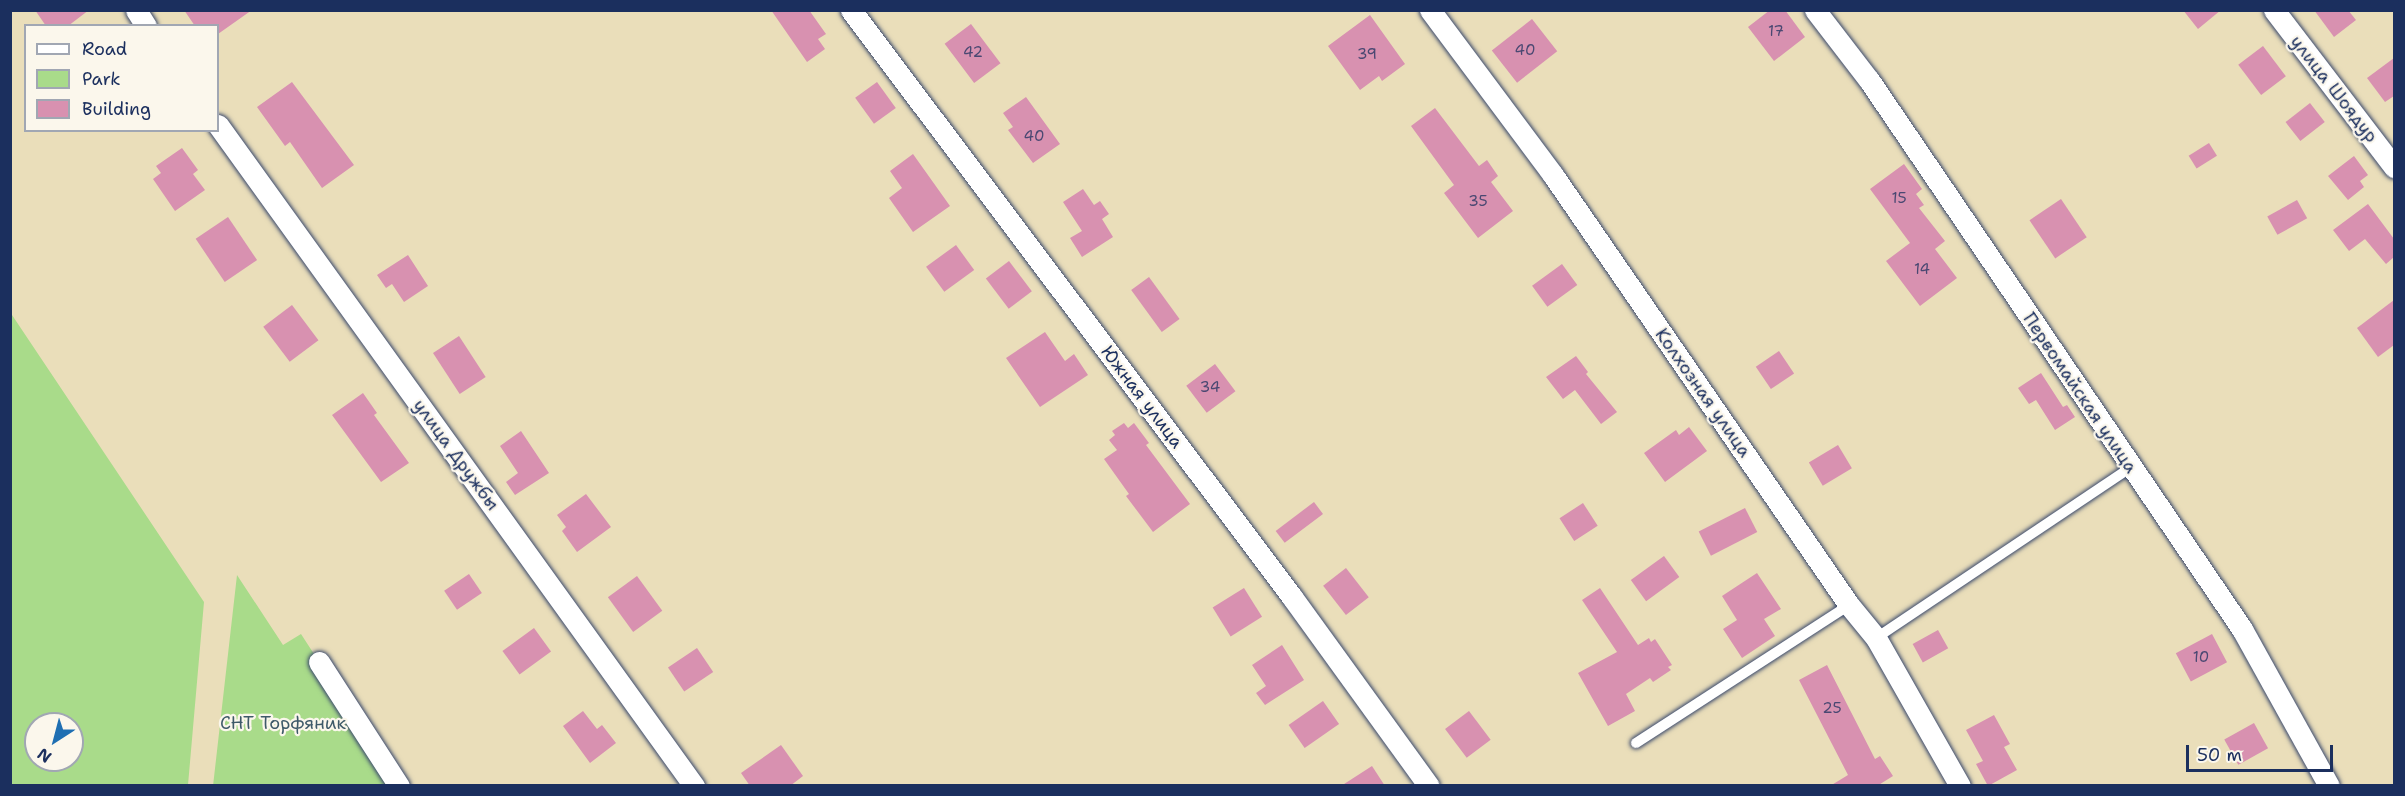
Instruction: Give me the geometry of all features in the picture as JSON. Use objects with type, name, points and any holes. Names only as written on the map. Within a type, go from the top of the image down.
[{"type":"street","points":[[136,10],[145,24]]},
{"type":"street","name":"Южная улица","points":[[851,10],[1292,597],[1429,786]]},
{"type":"street","name":"Колхозная улица","points":[[1430,10],[1553,175],[1849,605],[1876,638],[1960,786]]},
{"type":"street","name":"Первомайская улица","points":[[1815,10],[1869,80],[2242,629],[2329,786]]},
{"type":"street","name":"улица Шоядур","points":[[2274,10],[2394,167]]},
{"type":"street","name":"улица Дружбы","points":[[219,126],[694,786]]},
{"type":"street","points":[[319,662],[399,786]]},
{"type":"lane","points":[[1876,638],[2131,467]]},
{"type":"lane","points":[[1636,743],[1849,605]]},
{"type":"green space","points":[[10,312],[204,602],[188,785],[11,785]]},
{"type":"green space","name":"СНТ Торфяник","points":[[237,575],[283,645],[301,634],[399,785],[213,786]]},
{"type":"building","points":[[35,10],[89,10],[71,24],[45,24]]},
{"type":"building","points":[[184,10],[252,10],[219,33],[219,24],[194,24]]},
{"type":"building","points":[[771,10],[809,10],[826,34],[818,39],[825,49],[807,62]]},
{"type":"building","points":[[1770,10],[1785,10],[1805,37],[1774,61],[1748,27]]},
{"type":"building","points":[[2183,10],[2221,10],[2198,29]]},
{"type":"building","points":[[2314,10],[2348,10],[2356,20],[2334,37]]},
{"type":"building","points":[[1370,15],[1405,64],[1382,81],[1379,76],[1360,90],[1328,46]]},
{"type":"building","points":[[1532,19],[1557,51],[1517,83],[1492,50]]},
{"type":"building","points":[[971,24],[1000,63],[974,83],[945,44]]},
{"type":"building","points":[[2263,46],[2286,76],[2261,95],[2238,65]]},
{"type":"building","points":[[2394,58],[2394,96],[2385,102],[2367,78]]},
{"type":"building","points":[[292,82],[354,165],[322,188],[290,142],[285,146],[257,107]]},
{"type":"building","points":[[877,82],[896,108],[874,124],[855,98]]},
{"type":"building","points":[[1026,97],[1060,144],[1033,163],[1008,130],[1013,127],[1003,113]]},
{"type":"building","points":[[2310,103],[2325,122],[2300,141],[2286,122]]},
{"type":"building","points":[[1435,108],[1479,166],[1487,160],[1498,176],[1491,182],[1513,211],[1478,238],[1444,193],[1454,185],[1411,126]]},
{"type":"building","points":[[2209,143],[2217,156],[2197,168],[2189,156]]},
{"type":"building","points":[[182,148],[198,170],[193,174],[205,190],[175,211],[153,179],[161,173],[156,166]]},
{"type":"building","points":[[913,154],[950,206],[913,232],[889,198],[902,188],[890,171]]},
{"type":"building","points":[[2354,156],[2368,175],[2360,181],[2364,187],[2348,200],[2328,176]]},
{"type":"building","points":[[1904,164],[1922,189],[1916,194],[1924,205],[1919,208],[1945,241],[1935,249],[1957,278],[1920,306],[1886,261],[1910,243],[1870,189]]},
{"type":"building","points":[[1083,189],[1094,205],[1100,201],[1109,214],[1102,219],[1113,237],[1082,257],[1070,238],[1082,231],[1063,202]]},
{"type":"building","points":[[2061,199],[2087,237],[2055,258],[2029,220]]},
{"type":"building","points":[[2297,200],[2307,218],[2277,235],[2267,216]]},
{"type":"building","points":[[2368,204],[2394,239],[2394,257],[2386,264],[2365,239],[2349,251],[2333,230]]},
{"type":"building","points":[[228,217],[257,260],[225,282],[196,239]]},
{"type":"building","points":[[956,245],[974,270],[944,292],[926,267]]},
{"type":"building","points":[[408,255],[428,286],[404,302],[392,284],[386,288],[377,275]]},
{"type":"building","points":[[1009,261],[1032,291],[1009,309],[986,278]]},
{"type":"building","points":[[1562,264],[1577,285],[1547,307],[1532,286]]},
{"type":"building","points":[[1149,277],[1180,319],[1162,332],[1131,290]]},
{"type":"building","points":[[2394,300],[2394,345],[2378,357],[2357,328]]},
{"type":"building","points":[[292,305],[318,340],[290,362],[263,327]]},
{"type":"building","points":[[1045,332],[1065,361],[1074,354],[1088,375],[1040,407],[1006,358]]},
{"type":"building","points":[[459,336],[486,377],[460,394],[433,353]]},
{"type":"building","points":[[1779,351],[1794,373],[1771,389],[1756,367]]},
{"type":"building","points":[[1576,356],[1588,372],[1586,374],[1617,412],[1601,424],[1575,390],[1563,399],[1546,377]]},
{"type":"building","points":[[1215,364],[1235,391],[1207,413],[1186,386]]},
{"type":"building","points":[[2041,373],[2063,407],[2067,405],[2075,417],[2055,430],[2036,400],[2029,404],[2018,388]]},
{"type":"building","points":[[363,393],[377,413],[374,415],[409,463],[381,482],[332,415]]},
{"type":"building","points":[[1124,423],[1128,428],[1134,423],[1149,443],[1146,445],[1190,504],[1153,532],[1126,496],[1129,494],[1104,459],[1117,450],[1109,440],[1115,435],[1112,431]]},
{"type":"building","points":[[1689,427],[1707,451],[1665,482],[1644,453],[1676,430],[1679,435]]},
{"type":"building","points":[[521,431],[549,473],[515,495],[506,482],[518,473],[500,446]]},
{"type":"building","points":[[1838,445],[1852,468],[1823,486],[1809,463]]},
{"type":"building","points":[[586,494],[611,527],[577,552],[562,531],[566,527],[557,515]]},
{"type":"building","points":[[1314,502],[1323,514],[1285,543],[1276,531]]},
{"type":"building","points":[[1583,503],[1598,526],[1574,541],[1560,518]]},
{"type":"building","points":[[1745,508],[1757,532],[1711,556],[1699,532]]},
{"type":"building","points":[[1664,556],[1679,577],[1646,601],[1631,580]]},
{"type":"building","points":[[1346,568],[1369,597],[1346,615],[1323,586]]},
{"type":"building","points":[[1757,573],[1781,609],[1764,619],[1775,636],[1742,658],[1723,629],[1737,620],[1722,596]]},
{"type":"building","points":[[469,574],[482,593],[457,610],[444,591]]},
{"type":"building","points":[[637,576],[662,611],[633,632],[608,597]]},
{"type":"building","points":[[1244,588],[1262,617],[1231,636],[1213,608]]},
{"type":"building","points":[[1600,588],[1638,645],[1649,638],[1651,642],[1655,639],[1672,665],[1668,667],[1671,670],[1653,682],[1650,678],[1626,694],[1635,711],[1608,726],[1578,673],[1617,652],[1582,600]]},
{"type":"building","points":[[534,628],[551,651],[519,674],[502,651]]},
{"type":"building","points":[[1938,630],[1948,648],[1923,662],[1913,644]]},
{"type":"building","points":[[2212,634],[2227,662],[2191,682],[2176,653]]},
{"type":"building","points":[[1282,645],[1304,680],[1265,705],[1256,693],[1266,686],[1252,665]]},
{"type":"building","points":[[697,648],[713,672],[684,692],[668,668]]},
{"type":"building","points":[[1827,665],[1875,759],[1880,756],[1893,776],[1877,786],[1830,786],[1848,775],[1799,680]]},
{"type":"building","points":[[1323,701],[1339,724],[1305,748],[1289,725]]},
{"type":"building","points":[[583,711],[597,729],[602,725],[616,743],[590,763],[563,726]]},
{"type":"building","points":[[1469,711],[1491,740],[1467,758],[1445,729]]},
{"type":"building","points":[[1994,715],[2010,744],[2004,747],[2017,770],[1988,786],[1976,764],[1983,761],[1966,730]]},
{"type":"building","points":[[2254,723],[2268,748],[2238,765],[2224,739]]},
{"type":"building","points":[[781,745],[803,776],[790,786],[750,786],[741,773]]},
{"type":"building","points":[[1372,766],[1385,786],[1341,786]]}]
